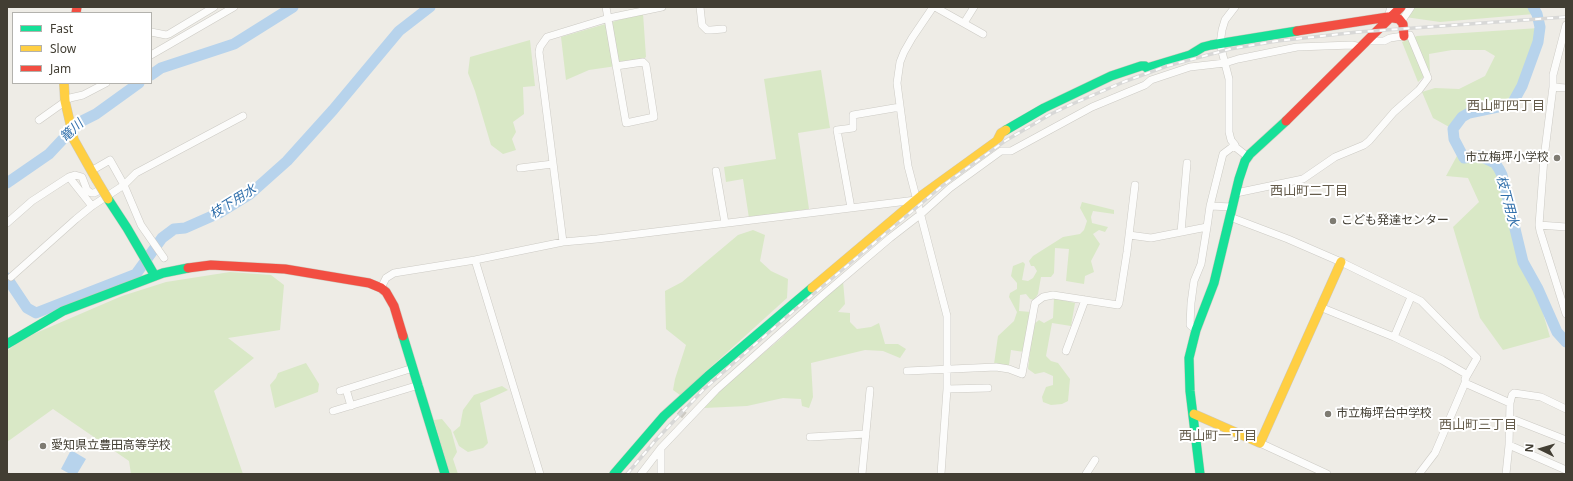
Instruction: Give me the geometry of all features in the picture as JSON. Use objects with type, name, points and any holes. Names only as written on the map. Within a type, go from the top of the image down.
[{"type":"street","points":[[152,32],[166,35],[169,34],[214,7]]},
{"type":"street","points":[[152,55],[234,7]]},
{"type":"street","points":[[606,7],[609,18],[616,66],[626,123],[654,117],[646,64],[643,62],[616,66]]},
{"type":"street","points":[[562,242],[539,52],[540,47],[547,37],[609,18],[650,8],[662,7]]},
{"type":"street","points":[[700,7],[702,25],[707,30],[723,29]]},
{"type":"street","points":[[941,474],[947,389],[948,335],[946,308],[908,166],[897,83],[900,62],[912,38],[934,7],[982,34]]},
{"type":"street","points":[[964,23],[974,7]]},
{"type":"street","points":[[1391,7],[1393,18],[1403,24],[1404,36]]},
{"type":"street","points":[[1200,474],[1194,414],[1190,391],[1189,358],[1196,330],[1214,283],[1241,170],[1248,157],[1364,44],[1393,18],[1401,7]]},
{"type":"street","points":[[614,474],[664,416],[677,409],[708,376],[916,200],[997,141],[1001,133],[1008,128],[1044,108],[1111,76],[1141,66],[1148,68],[1190,55],[1203,47],[1393,18],[1403,19],[1411,7]]},
{"type":"street","points":[[1232,8],[1225,20],[1220,44],[1229,79],[1229,132],[1234,146],[1248,157]]},
{"type":"street","points":[[1566,25],[1553,75],[1553,87],[1544,158],[1539,225],[1566,314]]},
{"type":"street","points":[[641,474],[686,417],[716,390],[890,238],[921,214],[950,188],[1001,152],[1011,151],[1092,107],[1146,85],[1151,80],[1190,67],[1225,63],[1297,47],[1364,44],[1410,35],[1428,78],[1419,90],[1382,124],[1369,141],[1358,148],[1335,157],[1303,179],[1236,193]]},
{"type":"street","points":[[64,84],[65,103],[74,140],[154,276]]},
{"type":"street","points":[[38,120],[65,103],[70,98],[83,95],[104,84]]},
{"type":"street","points":[[1553,87],[1566,88]]},
{"type":"street","points":[[851,208],[837,130],[853,128],[853,115],[900,106]]},
{"type":"street","points":[[11,277],[92,206],[124,185],[136,173],[243,116]]},
{"type":"street","points":[[1196,330],[1190,325],[1194,281],[1201,264],[1208,227],[1210,206],[1223,154],[1234,146]]},
{"type":"street","points":[[91,171],[110,160],[124,185],[141,225],[164,258]]},
{"type":"street","points":[[1181,232],[1187,163]]},
{"type":"street","points":[[520,168],[553,164]]},
{"type":"street","points":[[716,171],[725,223]]},
{"type":"street","points":[[7,223],[32,201],[69,177],[75,175],[82,177],[87,190],[91,193],[94,194],[102,189]]},
{"type":"street","points":[[69,177],[92,206]]},
{"type":"street","points":[[907,371],[996,367],[1009,369],[1022,374],[1035,303],[1043,297],[1053,295],[1118,305],[1135,185]]},
{"type":"street","points":[[381,288],[386,278],[394,273],[475,260],[562,242],[916,200]]},
{"type":"street","points":[[1210,206],[1232,207]]},
{"type":"street","points":[[1230,217],[1288,239],[1341,262],[1420,301],[1477,358],[1465,381],[1435,453],[1419,474]]},
{"type":"street","points":[[1539,225],[1566,228]]},
{"type":"street","points":[[1129,235],[1151,238],[1208,227]]},
{"type":"street","points":[[475,260],[540,474]]},
{"type":"street","points":[[1260,443],[1341,262]]},
{"type":"street","points":[[7,344],[63,311],[154,276],[194,267],[211,265],[306,272],[320,276],[369,283],[381,288],[392,301],[419,385],[445,474]]},
{"type":"street","points":[[1394,337],[1411,296]]},
{"type":"street","points":[[1066,351],[1085,300]]},
{"type":"street","points":[[1320,307],[1394,337],[1464,372],[1466,374],[1465,381]]},
{"type":"street","points":[[351,406],[343,390],[413,368]]},
{"type":"street","points":[[1465,381],[1510,403]]},
{"type":"street","points":[[333,411],[419,385]]},
{"type":"street","points":[[947,389],[988,388]]},
{"type":"street","points":[[862,474],[870,390]]},
{"type":"street","points":[[1506,474],[1509,445],[1510,403],[1512,395],[1514,393],[1541,397],[1566,409]]},
{"type":"street","points":[[1194,414],[1327,474]]},
{"type":"street","points":[[1510,418],[1566,440]]},
{"type":"street","points":[[810,437],[866,434]]},
{"type":"street","points":[[1509,445],[1566,470]]},
{"type":"street","points":[[661,448],[661,474]]},
{"type":"street","points":[[1086,474],[1095,460]]},
{"type":"green space","points":[[1412,7],[1527,7],[1534,14],[1440,22],[1405,17]]},
{"type":"green space","points":[[643,13],[646,57],[637,63],[589,70],[566,80],[561,37]]},
{"type":"green space","points":[[1539,28],[1532,57],[1520,86],[1506,101],[1459,113],[1451,128],[1433,118],[1422,92],[1435,88],[1459,89],[1485,76],[1495,56],[1485,50],[1452,50],[1429,54],[1430,71],[1418,82],[1402,42],[1417,36]]},
{"type":"green space","points":[[530,40],[535,86],[523,87],[524,114],[513,122],[516,132],[512,139],[516,150],[503,154],[491,145],[468,73],[470,57]]},
{"type":"green space","points":[[821,70],[830,128],[798,133],[809,209],[749,218],[743,179],[726,182],[724,167],[776,159],[764,79]]},
{"type":"green space","points":[[1458,154],[1490,159],[1509,192],[1550,337],[1503,350],[1480,318],[1453,227],[1479,202],[1468,178],[1446,176]]},
{"type":"green space","points":[[1082,202],[1114,210],[1114,214],[1093,211],[1091,217],[1092,223],[1108,227],[1105,232],[1099,230],[1093,234],[1100,244],[1091,261],[1094,272],[1085,276],[1084,284],[1066,281],[1069,249],[1055,248],[1054,273],[1051,277],[1041,277],[1038,294],[1034,300],[1030,299],[1026,294],[1020,295],[1019,311],[1031,312],[1024,352],[1011,350],[1009,365],[994,364],[998,336],[1014,321],[1017,312],[1009,297],[1010,293],[1017,289],[1017,283],[1011,276],[1013,266],[1023,262],[1025,264],[1022,280],[1028,281],[1033,278],[1037,271],[1034,266],[1031,266],[1029,261],[1033,256],[1063,237],[1080,234],[1084,230],[1087,221],[1080,208]]},
{"type":"green space","points":[[753,230],[765,235],[760,261],[771,271],[788,279],[787,298],[680,395],[673,390],[686,345],[666,329],[665,291],[682,282],[738,235]]},
{"type":"green space","points":[[230,272],[271,275],[284,285],[280,330],[228,338],[254,358],[214,391],[243,474],[131,474],[129,461],[53,409],[7,442],[7,351],[22,339],[122,296],[166,282]]},
{"type":"green space","points":[[843,281],[845,304],[838,312],[850,313],[850,322],[857,329],[871,327],[879,323],[885,344],[898,344],[906,349],[900,358],[883,351],[865,350],[811,363],[813,397],[809,408],[802,406],[801,399],[783,398],[747,406],[704,408],[720,390],[779,340]]},
{"type":"green space","points":[[1054,298],[1075,303],[1071,326],[1052,323],[1046,356],[1051,361],[1058,363],[1070,379],[1068,401],[1062,404],[1051,405],[1043,402],[1042,397],[1046,387],[1053,385],[1053,376],[1044,372],[1035,374],[1028,369],[1033,325],[1039,320],[1044,323],[1053,318]]},
{"type":"green space","points":[[306,363],[319,384],[318,392],[275,408],[270,385],[278,373]]},
{"type":"green space","points":[[502,386],[508,390],[480,403],[488,443],[483,448],[468,452],[459,446],[453,432],[460,426],[463,410],[474,395]]},
{"type":"green space","points":[[442,419],[451,430],[457,452],[453,459],[458,474],[450,474],[434,420]]},
{"type":"water","points":[[71,450],[86,459],[77,474],[70,474],[61,469]]},
{"type":"waterway","name":"篭川","points":[[152,74],[161,68],[234,44],[293,7]]},
{"type":"waterway","name":"枝下用水","points":[[7,278],[27,308],[36,313],[136,274],[162,238],[174,229],[185,228],[219,213],[250,194],[287,161],[333,110],[399,31],[430,7]]},
{"type":"waterway","name":"枝下用水","points":[[1533,7],[1537,14],[1540,27],[1538,42],[1522,86],[1512,104],[1469,113],[1462,117],[1453,129],[1454,139],[1464,158],[1480,156],[1495,163],[1499,169],[1502,175],[1523,262],[1538,289],[1557,332],[1566,342]]},
{"type":"waterway","name":"篭川","points":[[7,183],[49,154],[78,123],[96,114],[138,84]]},
{"type":"tunnel","points":[[679,411],[685,416]]},
{"type":"railway","points":[[627,474],[655,441],[703,390],[792,312],[942,186],[1005,141],[1051,114],[1126,81],[1167,66],[1230,49],[1277,41],[1358,32],[1566,17]]},
{"type":"traffic: fast","points":[[1006,130],[1044,108],[1111,76],[1141,66],[1145,66],[1147,68],[1190,55],[1203,47],[1211,45],[1297,31]]},
{"type":"traffic: fast","points":[[1200,474],[1190,391],[1189,358],[1196,330],[1214,283],[1239,179],[1245,161],[1250,154],[1286,121]]},
{"type":"traffic: fast","points":[[108,199],[155,276]]},
{"type":"traffic: fast","points":[[7,344],[63,311],[163,273],[188,268]]},
{"type":"traffic: fast","points":[[614,474],[664,416],[708,376],[812,288]]},
{"type":"traffic: fast","points":[[403,336],[445,474]]},
{"type":"traffic: slow","points":[[64,84],[65,101],[74,140],[96,179]]},
{"type":"traffic: slow","points":[[812,288],[921,196],[997,141],[1001,133],[1006,130]]},
{"type":"traffic: slow","points":[[96,179],[108,199]]},
{"type":"traffic: slow","points":[[1194,414],[1260,443],[1341,262]]},
{"type":"traffic: jam","points":[[76,12],[77,7]]},
{"type":"traffic: jam","points":[[1286,121],[1401,7]]},
{"type":"traffic: jam","points":[[1297,31],[1388,17],[1399,19],[1403,24],[1404,36]]},
{"type":"traffic: jam","points":[[188,268],[211,265],[285,269],[369,283],[386,292],[394,306],[403,336]]},
{"type":"place","name":"市立梅坪小学校","points":[[1557,158]]},
{"type":"place","name":"こども発達センター","points":[[1333,221]]},
{"type":"place","name":"市立梅坪台中学校","points":[[1328,414]]},
{"type":"place","name":"愛知県立豊田高等学校","points":[[43,446]]},
{"type":"district","name":"西山町四丁目","points":[[1506,106]]},
{"type":"district","name":"西山町二丁目","points":[[1309,191]]},
{"type":"district","name":"西山町三丁目","points":[[1478,425]]},
{"type":"district","name":"西山町一丁目","points":[[1218,436]]}]
